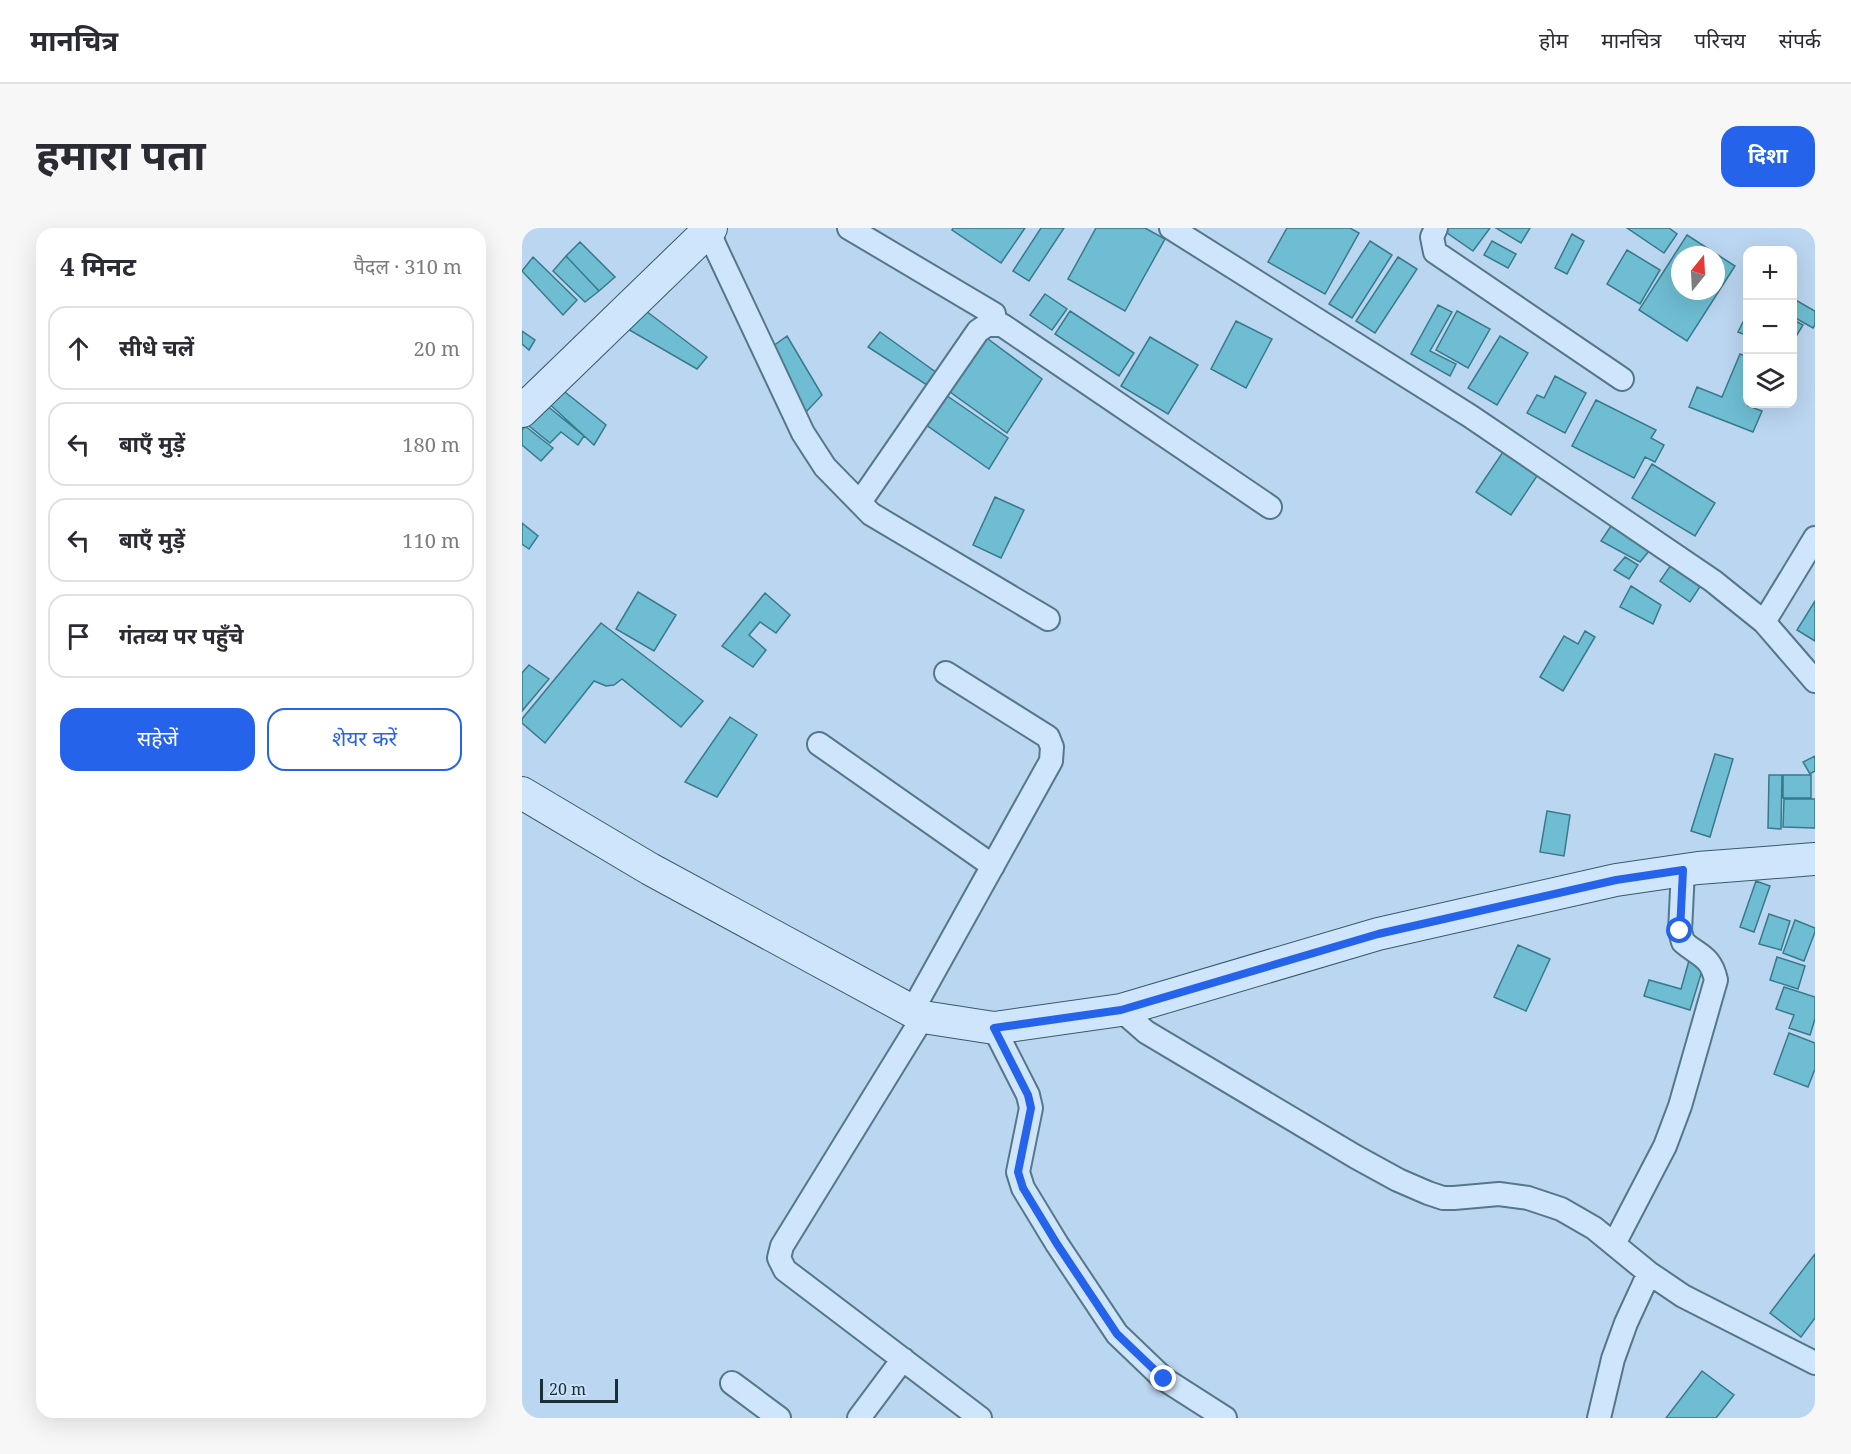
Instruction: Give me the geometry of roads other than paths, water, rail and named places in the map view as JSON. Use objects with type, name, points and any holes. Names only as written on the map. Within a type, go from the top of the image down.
[{"type":"street","points":[[849,228],[994,314]]},
{"type":"street","points":[[1171,228],[1470,416],[1713,581],[1764,622],[1815,681]]},
{"type":"street","points":[[1436,228],[1432,237],[1435,252],[1622,379]]},
{"type":"street","points":[[522,411],[710,229],[714,244],[803,433],[825,467],[871,514],[1048,619]]},
{"type":"street","points":[[860,502],[978,331],[987,325],[1002,325],[1270,507]]},
{"type":"street","points":[[1764,622],[1815,538]]},
{"type":"street","points":[[946,673],[1048,737],[1052,747],[1051,761],[993,866],[918,1014],[782,1246],[779,1258],[785,1270],[980,1418]]},
{"type":"street","points":[[819,744],[993,866]]},
{"type":"street","points":[[522,793],[650,869],[918,1014],[994,1028],[1121,1010],[1378,934],[1616,880],[1683,870],[1815,859]]},
{"type":"street","points":[[1614,1244],[1665,1146],[1680,1106],[1716,980],[1714,969],[1708,960],[1700,952],[1683,942],[1680,931],[1683,870]]},
{"type":"street","points":[[1121,1010],[1146,1032],[1398,1180],[1443,1198],[1499,1194],[1528,1198],[1561,1209],[1594,1228],[1649,1274],[1683,1296],[1815,1363]]},
{"type":"street","points":[[994,1028],[1028,1095],[1031,1108],[1018,1172],[1028,1197],[1117,1334],[1164,1379],[1225,1418]]},
{"type":"street","points":[[1599,1418],[1613,1359],[1626,1323],[1649,1274]]},
{"type":"street","points":[[859,1418],[903,1359]]},
{"type":"street","points":[[732,1383],[775,1417]]}]
